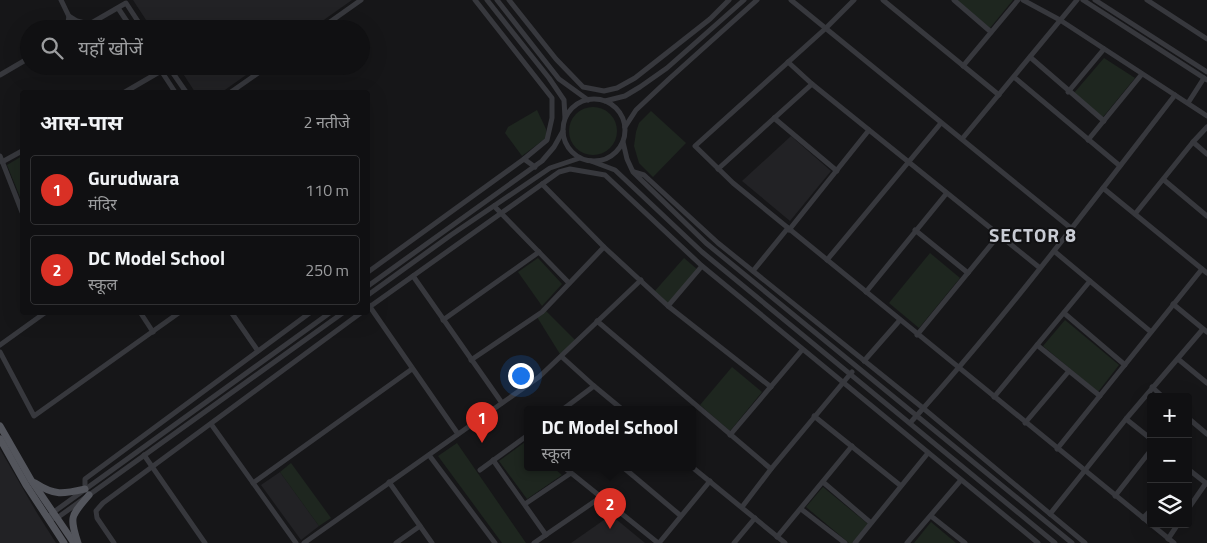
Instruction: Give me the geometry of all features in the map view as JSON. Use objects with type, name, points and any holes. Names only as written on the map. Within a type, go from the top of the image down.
[{"type":"main road","points":[[0,426],[31,480],[74,543]]},
{"type":"main road","points":[[0,440],[26,485],[64,543]]},
{"type":"main road","points":[[31,480],[46,490],[58,494],[87,492]]},
{"type":"main road","points":[[78,543],[72,519],[74,512],[87,492]]},
{"type":"street","points":[[61,0],[71,20]]},
{"type":"street","points":[[333,20],[361,0]]},
{"type":"street","points":[[370,271],[524,160],[547,140],[552,118],[552,98],[475,0]]},
{"type":"street","points":[[488,0],[564,100],[565,119],[563,131],[570,149],[580,158],[615,170],[702,252],[1055,543]]},
{"type":"street","points":[[497,0],[559,79],[588,100]]},
{"type":"street","points":[[509,0],[541,40],[583,87],[595,90],[610,90],[625,85],[710,19],[729,0]]},
{"type":"street","points":[[605,101],[625,96],[640,88],[667,68],[744,0]]},
{"type":"street","points":[[757,0],[636,110],[625,127],[623,142],[633,172],[706,243],[1072,543]]},
{"type":"street","points":[[791,0],[1072,229]]},
{"type":"street","points":[[854,0],[826,28],[695,146],[718,169],[789,229],[958,369],[1174,543]]},
{"type":"street","points":[[883,0],[998,95]]},
{"type":"street","points":[[889,6],[894,0]]},
{"type":"street","points":[[954,0],[991,32]]},
{"type":"street","points":[[964,66],[1018,0]]},
{"type":"street","points":[[1023,0],[1060,20],[1207,116]]},
{"type":"street","points":[[962,139],[1077,0]]},
{"type":"street","points":[[1083,0],[1206,77]]},
{"type":"street","points":[[1095,0],[1206,77]]},
{"type":"street","points":[[1147,0],[1207,39]]},
{"type":"street","points":[[96,20],[126,3],[137,20]]},
{"type":"street","points":[[118,8],[126,20]]},
{"type":"street","points":[[69,16],[75,20]]},
{"type":"street","points":[[68,20],[69,16]]},
{"type":"street","points":[[533,46],[541,40]]},
{"type":"street","points":[[1068,92],[1104,49]]},
{"type":"street","points":[[1030,57],[1068,92],[1104,121]]},
{"type":"street","points":[[788,62],[946,194],[1040,268]]},
{"type":"street","points":[[0,75],[20,63]]},
{"type":"street","points":[[1088,140],[1142,74]]},
{"type":"street","points":[[128,90],[150,75]]},
{"type":"street","points":[[163,75],[174,90]]},
{"type":"street","points":[[174,75],[185,90]]},
{"type":"street","points":[[234,90],[255,75]]},
{"type":"street","points":[[1014,77],[1120,166]]},
{"type":"street","points":[[1188,103],[1206,77]]},
{"type":"street","points":[[718,169],[812,84]]},
{"type":"street","points":[[910,423],[958,369],[1072,229],[1176,95]]},
{"type":"street","points":[[565,119],[574,106],[596,99],[605,101],[618,111],[625,127]]},
{"type":"street","points":[[774,118],[837,171]]},
{"type":"street","points":[[827,260],[941,122]]},
{"type":"street","points":[[1135,214],[1207,127]]},
{"type":"street","points":[[753,271],[869,130]]},
{"type":"street","points":[[370,285],[542,161],[554,147],[563,131]]},
{"type":"street","points":[[591,161],[606,159],[613,155],[623,142]]},
{"type":"street","points":[[1193,142],[1207,154]]},
{"type":"street","points":[[2,162],[20,152]]},
{"type":"street","points":[[0,156],[20,207]]},
{"type":"street","points":[[370,295],[550,168],[580,158]]},
{"type":"street","points":[[524,160],[534,166]]},
{"type":"street","points":[[370,305],[559,172],[570,169],[605,175],[702,266],[1038,543]]},
{"type":"street","points":[[633,172],[644,175],[718,243],[923,408],[1085,543]]},
{"type":"street","points":[[1164,180],[1207,216]]},
{"type":"street","points":[[542,184],[604,247],[668,306],[771,387]]},
{"type":"street","points":[[631,200],[634,188]]},
{"type":"street","points":[[1104,188],[1207,273]]},
{"type":"street","points":[[866,292],[946,194]]},
{"type":"street","points":[[465,202],[472,212]]},
{"type":"street","points":[[494,206],[569,284]]},
{"type":"street","points":[[916,230],[968,273]]},
{"type":"street","points":[[917,335],[999,235]]},
{"type":"street","points":[[471,360],[542,312],[604,247]]},
{"type":"street","points":[[1054,251],[1151,332]]},
{"type":"street","points":[[443,320],[538,252]]},
{"type":"street","points":[[668,306],[702,266]]},
{"type":"street","points":[[1057,449],[1202,269]]},
{"type":"street","points":[[413,276],[502,403]]},
{"type":"street","points":[[304,543],[539,377],[641,280]]},
{"type":"street","points":[[994,397],[1090,281]]},
{"type":"street","points":[[1050,514],[1086,472],[1126,418],[1152,387],[1205,330],[1173,304]]},
{"type":"street","points":[[370,309],[458,434]]},
{"type":"street","points":[[1064,313],[1125,365]]},
{"type":"street","points":[[0,345],[42,315]]},
{"type":"street","points":[[142,315],[153,332]]},
{"type":"street","points":[[0,352],[34,416],[176,315]]},
{"type":"street","points":[[233,315],[258,351]]},
{"type":"street","points":[[87,492],[85,479],[307,315]]},
{"type":"street","points":[[48,519],[324,315]]},
{"type":"street","points":[[328,315],[331,322]]},
{"type":"street","points":[[87,492],[144,456],[331,322],[337,315]]},
{"type":"street","points":[[114,543],[97,518],[96,511],[103,503],[358,315]]},
{"type":"street","points":[[864,361],[900,320]]},
{"type":"street","points":[[597,321],[770,469]]},
{"type":"street","points":[[1037,345],[1100,396]]},
{"type":"street","points":[[730,435],[802,350]]},
{"type":"street","points":[[813,358],[824,352]]},
{"type":"street","points":[[562,357],[618,406]]},
{"type":"street","points":[[1178,359],[1207,383]]},
{"type":"street","points":[[742,507],[770,469],[856,367]]},
{"type":"street","points":[[253,483],[412,369]]},
{"type":"street","points":[[1025,423],[1068,371]]},
{"type":"street","points":[[567,406],[594,386]]},
{"type":"street","points":[[1152,387],[1159,393]]},
{"type":"street","points":[[814,416],[901,486]]},
{"type":"street","points":[[1126,418],[1150,438]]},
{"type":"street","points":[[1192,421],[1207,434]]},
{"type":"street","points":[[211,424],[296,543]]},
{"type":"street","points":[[480,470],[524,438]]},
{"type":"street","points":[[777,537],[852,446]]},
{"type":"street","points":[[855,543],[928,453]]},
{"type":"street","points":[[430,454],[495,543]]},
{"type":"street","points":[[1115,496],[1147,455]]},
{"type":"street","points":[[144,456],[205,543]]},
{"type":"street","points":[[493,460],[546,535]]},
{"type":"street","points":[[696,470],[785,543]]},
{"type":"street","points":[[569,471],[658,543],[710,481]]},
{"type":"street","points":[[628,471],[681,516]]},
{"type":"street","points":[[1192,472],[1206,484],[1192,503]]},
{"type":"street","points":[[525,504],[571,473]]},
{"type":"street","points":[[908,543],[961,480]]},
{"type":"street","points":[[389,482],[432,543]]},
{"type":"street","points":[[823,482],[871,523]]},
{"type":"street","points":[[534,543],[601,497]]},
{"type":"street","points":[[801,509],[845,543]]},
{"type":"street","points":[[1143,518],[1147,514]]},
{"type":"street","points":[[931,516],[965,543]]},
{"type":"street","points":[[734,543],[754,518]]},
{"type":"street","points":[[396,543],[420,526]]},
{"type":"street","points":[[1168,539],[1175,528]]},
{"type":"shaded area","points":[[133,0],[352,0],[324,20],[146,20]]},
{"type":"shaded area","points":[[957,0],[1013,0],[990,28]]},
{"type":"shaded area","points":[[1104,58],[1135,78],[1103,117],[1074,93]]},
{"type":"shaded area","points":[[184,75],[246,75],[225,90],[194,90]]},
{"type":"shaded area","points":[[593,107],[602,109],[610,114],[615,122],[617,131],[615,140],[610,148],[602,153],[593,155],[584,153],[576,148],[571,140],[569,131],[571,122],[576,114],[584,109]]},
{"type":"shaded area","points":[[537,110],[546,129],[546,138],[522,156],[505,133],[508,127]]},
{"type":"shaded area","points":[[651,111],[686,143],[653,177],[639,163],[634,146],[639,123]]},
{"type":"shaded area","points":[[791,136],[831,171],[790,221],[742,181]]},
{"type":"shaded area","points":[[20,157],[20,197],[7,165]]},
{"type":"shaded area","points":[[930,253],[960,278],[919,328],[889,303]]},
{"type":"shaded area","points":[[538,258],[562,284],[542,306],[518,272]]},
{"type":"shaded area","points":[[684,258],[698,270],[667,304],[654,292]]},
{"type":"shaded area","points":[[545,310],[576,341],[560,354],[537,317]]},
{"type":"shaded area","points":[[1065,320],[1119,365],[1098,392],[1043,346]]},
{"type":"shaded area","points":[[732,367],[762,392],[730,431],[700,405]]},
{"type":"shaded area","points":[[457,443],[526,543],[502,543],[438,456]]},
{"type":"shaded area","points":[[524,443],[524,471],[557,471],[562,475],[527,499],[499,461]]},
{"type":"shaded area","points":[[0,449],[37,513],[56,543],[0,543]]},
{"type":"shaded area","points":[[291,463],[331,518],[319,526],[280,472]]},
{"type":"shaded area","points":[[280,472],[319,526],[301,540],[261,485]]},
{"type":"shaded area","points":[[823,487],[868,524],[852,543],[849,543],[806,507]]},
{"type":"shaded area","points":[[611,515],[645,543],[571,543]]},
{"type":"shaded area","points":[[931,522],[956,543],[914,543]]},
{"type":"place","name":"Gurudwara","points":[[482,443]]},
{"type":"place","name":"DC Model School","points":[[610,529]]},
{"type":"district","name":"SECTOR 8","points":[[1033,234]]}]
